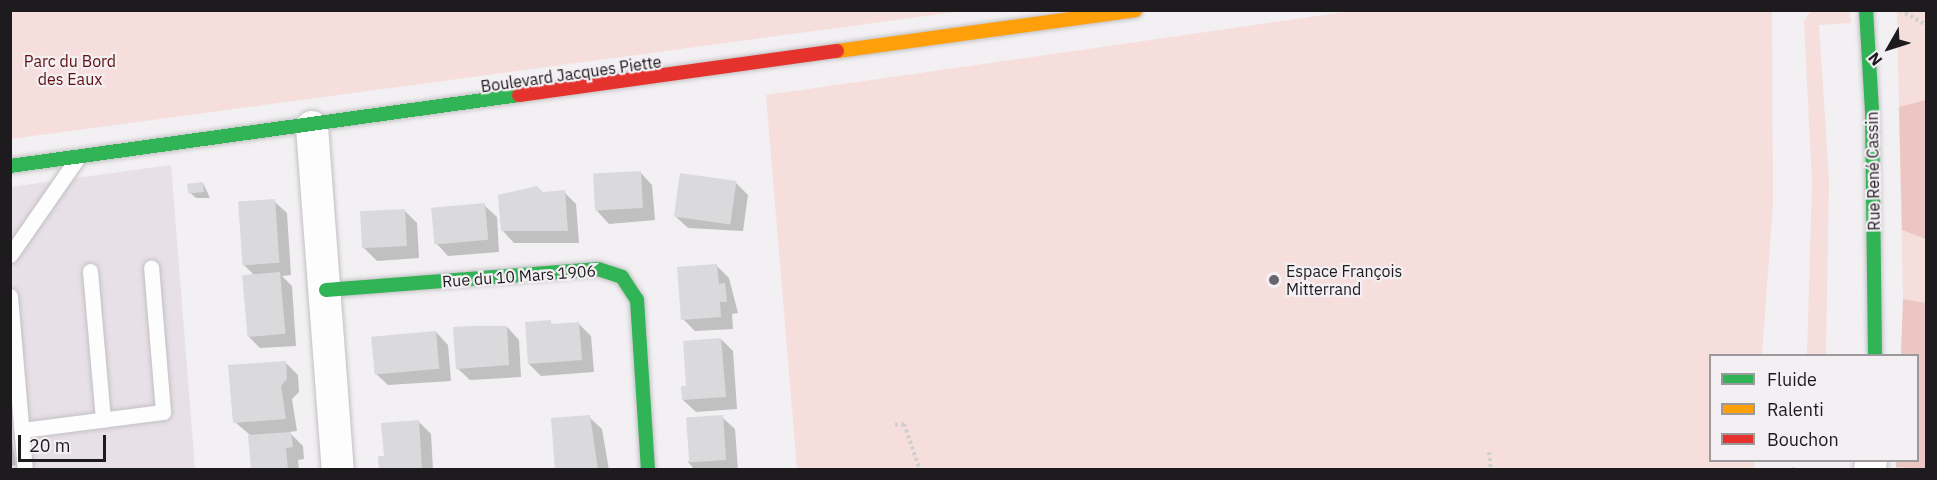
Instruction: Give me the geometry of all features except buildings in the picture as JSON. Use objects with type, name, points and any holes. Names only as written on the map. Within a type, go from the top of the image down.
[{"type":"main road","name":"Boulevard Jacques Piette","points":[[10,166],[312,126],[1135,10]]},
{"type":"main road","name":"Rue René Cassin","points":[[1866,10],[1872,122],[1872,348]]},
{"type":"main road","name":"Rue du 10 Mars 1906","points":[[326,290],[598,269],[622,277],[637,300],[648,470]]},
{"type":"street","points":[[312,126],[338,470]]},
{"type":"lane","points":[[10,255],[78,157]]},
{"type":"lane","points":[[22,430],[163,412],[152,267]]},
{"type":"lane","points":[[90,271],[102,419]]},
{"type":"lane","points":[[10,296],[25,470]]},
{"type":"path","points":[[1900,10],[1926,25]]},
{"type":"path","points":[[895,425],[904,424],[920,470]]},
{"type":"path","points":[[1489,452],[1491,470]]},
{"type":"path","points":[[1792,469],[1798,470]]},
{"type":"shaded area","points":[[1926,100],[1926,239],[1902,230],[1899,107]]},
{"type":"shaded area","points":[[171,165],[195,469],[11,469],[10,187]]},
{"type":"shaded area","points":[[1903,299],[1926,303],[1926,469],[1896,467],[1896,462],[1919,462],[1919,354],[1901,354]]},
{"type":"green space","name":"Parc du Bord des Eaux","points":[[11,10],[963,11],[11,139]]},
{"type":"green space","name":"Espace François Mitterrand","points":[[1352,11],[1772,11],[1773,204],[1762,354],[1709,354],[1709,462],[1755,462],[1754,469],[797,469],[766,95]]},
{"type":"green space","points":[[1811,11],[1850,11],[1851,23],[1819,25],[1829,182],[1826,354],[1807,354],[1812,183],[1804,21]]},
{"type":"green space","points":[[1897,11],[1926,11],[1926,469],[1896,470],[1896,462],[1919,462],[1919,354],[1901,354],[1903,299]]},
{"type":"traffic: fast","points":[[1866,10],[1872,110],[1875,354]]},
{"type":"traffic: fast","points":[[10,166],[519,95]]},
{"type":"traffic: fast","points":[[326,290],[598,269],[622,277],[637,300],[648,470]]},
{"type":"traffic: slow","points":[[837,51],[1135,10]]},
{"type":"traffic: jam","points":[[519,95],[837,51]]},
{"type":"place","name":"Espace François Mitterrand","points":[[1274,280]]}]
